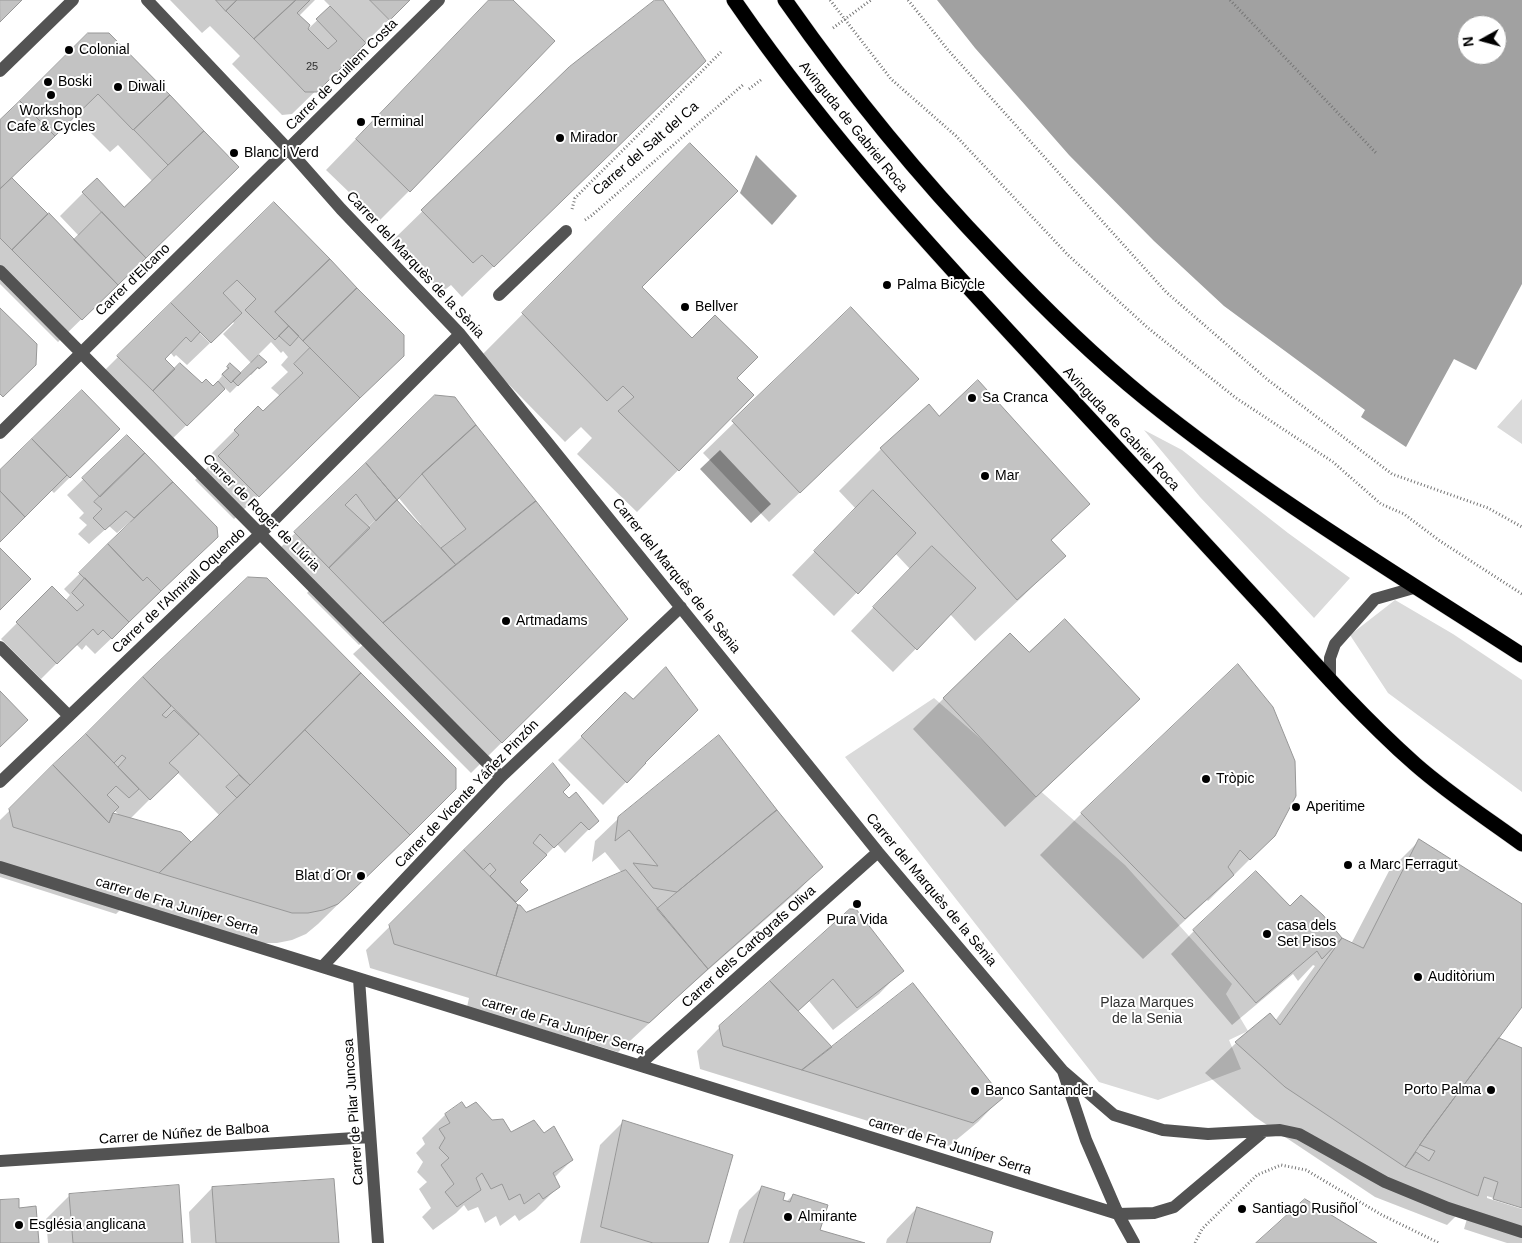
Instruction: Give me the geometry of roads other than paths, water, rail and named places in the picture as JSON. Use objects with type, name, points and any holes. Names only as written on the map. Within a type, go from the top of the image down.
[{"type":"highway","name":"Avinguda de Gabriel Roca","points":[[734,0],[798,88],[875,182],[979,299],[1175,510],[1330,682],[1387,739],[1448,792],[1522,844]]},
{"type":"highway","name":"Avinguda de Gabriel Roca","points":[[786,0],[838,74],[933,189],[1035,299],[1089,350],[1147,400],[1226,459],[1300,511],[1522,655]]},
{"type":"street","points":[[0,71],[73,0]]},
{"type":"street","name":"Carrer del Marquès de la Sènia","points":[[147,0],[460,334],[878,852],[1063,1072],[1086,1140],[1118,1214],[1134,1243]]},
{"type":"street","name":"Carrer de Guillem Costa","points":[[288,149],[439,0]]},
{"type":"street","name":"Carrer d'Elcano","points":[[0,432],[288,149]]},
{"type":"street","points":[[499,295],[566,231]]},
{"type":"street","name":"Carrer de Roger de Llúria","points":[[0,271],[501,777]]},
{"type":"street","name":"Carrer de l'Almirall Oquendo","points":[[0,782],[260,534],[460,334]]},
{"type":"street","points":[[1330,682],[1330,658],[1335,644],[1375,599],[1417,586]]},
{"type":"street","name":"Carrer de Vicente Yáñez Pinzón","points":[[322,967],[501,777],[681,607]]},
{"type":"street","points":[[0,647],[69,716]]},
{"type":"street","name":"Carrer dels Cartògrafs Oliva","points":[[639,1065],[878,852]]},
{"type":"street","name":"carrer de Fra Juníper Serra","points":[[0,867],[1118,1214],[1154,1213],[1174,1206],[1262,1132]]},
{"type":"street","name":"Carrer de Pilar Juncosa","points":[[359,979],[378,1243]]},
{"type":"street","points":[[1063,1072],[1114,1116],[1163,1130],[1208,1134],[1280,1130],[1299,1134],[1385,1182],[1448,1208],[1522,1232]]},
{"type":"street","name":"Carrer de Núñez de Balboa","points":[[0,1161],[370,1137]]},
{"type":"place","name":"Colonial","points":[[69,50]]},
{"type":"place","name":"Boski","points":[[48,82]]},
{"type":"place","name":"Diwali","points":[[118,87]]},
{"type":"place","name":"Workshop Cafe & Cycles","points":[[51,95]]},
{"type":"place","name":"Terminal","points":[[361,122]]},
{"type":"place","name":"Mirador","points":[[560,138]]},
{"type":"place","name":"Blanc i Verd","points":[[234,153]]},
{"type":"place","name":"Palma Bicycle","points":[[887,285]]},
{"type":"place","name":"Bellver","points":[[685,307]]},
{"type":"place","name":"Sa Cranca","points":[[972,398]]},
{"type":"place","name":"Mar","points":[[985,476]]},
{"type":"place","name":"Artmadams","points":[[506,621]]},
{"type":"place","name":"Tròpic","points":[[1206,779]]},
{"type":"place","name":"Aperitime","points":[[1296,807]]},
{"type":"place","name":"a Marc Ferragut","points":[[1348,865]]},
{"type":"place","name":"Blat d´Or","points":[[361,876]]},
{"type":"place","name":"Pura Vida","points":[[857,904]]},
{"type":"place","name":"casa dels Set Pisos","points":[[1267,934]]},
{"type":"place","name":"Auditòrium","points":[[1418,977]]},
{"type":"place","name":"Porto Palma","points":[[1491,1090]]},
{"type":"place","name":"Banco Santander","points":[[975,1091]]},
{"type":"place","name":"Santiago Rusiñol","points":[[1242,1209]]},
{"type":"place","name":"Almirante","points":[[788,1217]]},
{"type":"place","name":"Església anglicana","points":[[19,1225]]},
{"type":"park label","name":"Plaza Marques de la Senia","points":[[1147,1012]]}]
